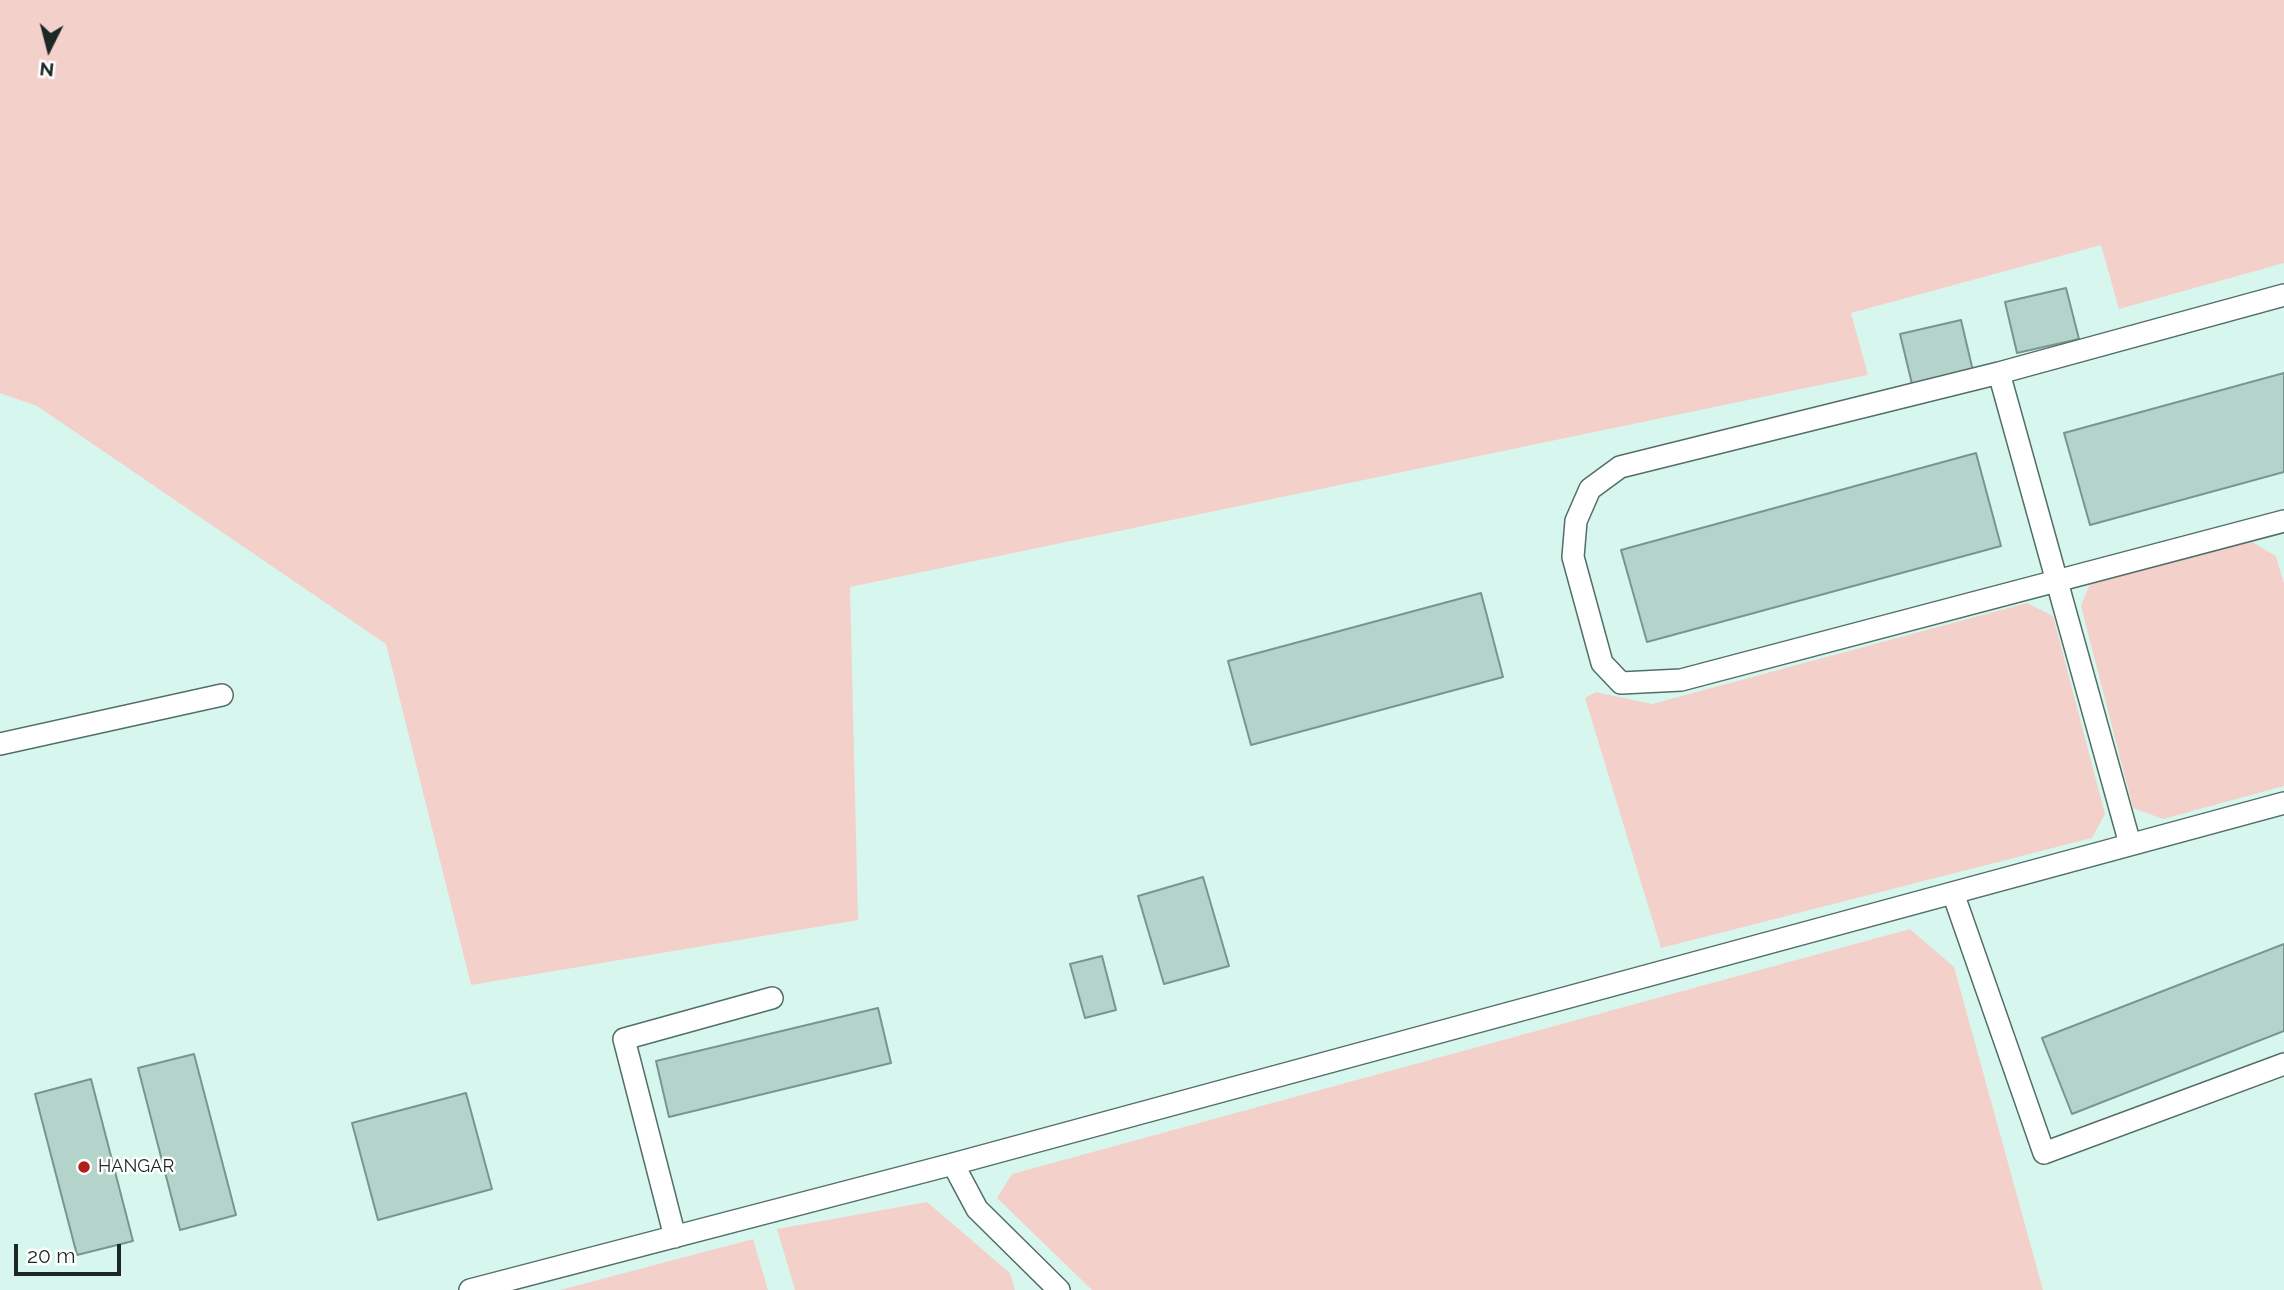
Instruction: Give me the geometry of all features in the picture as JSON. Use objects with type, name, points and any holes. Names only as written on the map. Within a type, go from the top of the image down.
[{"type":"lane","points":[[2283,524],[1681,680],[1621,683],[1602,663],[1573,557],[1576,521],[1590,489],[1620,467],[1999,373],[2284,295]]},
{"type":"lane","points":[[1999,373],[2130,844]]},
{"type":"lane","points":[[0,744],[222,695]]},
{"type":"lane","points":[[470,1290],[953,1164],[2284,803]]},
{"type":"lane","points":[[1953,893],[2044,1153],[2284,1064]]},
{"type":"lane","points":[[675,1237],[624,1040],[772,998]]},
{"type":"lane","points":[[953,1164],[977,1209],[1059,1290]]},
{"type":"shaded area","points":[[0,0],[2284,0],[2284,263],[2119,309],[2101,245],[1851,313],[1868,375],[850,587],[858,920],[471,985],[386,644],[37,406],[0,393]]},
{"type":"shaded area","points":[[2252,542],[2276,556],[2284,584],[2284,786],[2163,819],[2133,808],[2081,606],[2091,581]]},
{"type":"shaded area","points":[[2027,603],[2053,616],[2105,814],[2092,838],[1661,948],[1585,698],[1596,692],[1652,704]]},
{"type":"shaded area","points":[[1910,929],[1954,967],[2043,1290],[1092,1290],[997,1198],[1012,1174]]},
{"type":"shaded area","points":[[927,1202],[1010,1273],[1015,1290],[795,1290],[777,1229]]},
{"type":"shaded area","points":[[753,1239],[768,1290],[560,1290]]},
{"type":"building","points":[[2066,288],[2079,339],[2017,353],[2005,302]]},
{"type":"building","points":[[1961,320],[1973,371],[1912,384],[1900,334]]},
{"type":"building","points":[[2284,373],[2284,472],[2090,525],[2064,433]]},
{"type":"building","points":[[1976,453],[2001,546],[1647,642],[1621,550]]},
{"type":"building","points":[[1481,593],[1503,677],[1251,745],[1228,661]]},
{"type":"building","points":[[1203,877],[1229,966],[1164,984],[1138,896]]},
{"type":"building","points":[[2284,944],[2284,1031],[2072,1114],[2042,1038]]},
{"type":"building","points":[[1102,956],[1116,1010],[1085,1018],[1070,964]]},
{"type":"building","points":[[878,1008],[891,1063],[669,1117],[656,1061]]},
{"type":"building","name":"HANGAR","points":[[194,1054],[236,1215],[180,1230],[138,1068]]},
{"type":"building","name":"HANGAR","points":[[91,1079],[133,1241],[77,1255],[35,1094]]},
{"type":"building","points":[[466,1093],[492,1189],[378,1220],[352,1123]]},
{"type":"place","name":"HANGAR","points":[[84,1167]]}]
